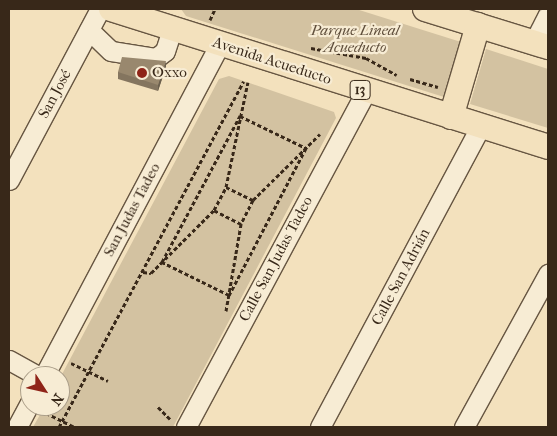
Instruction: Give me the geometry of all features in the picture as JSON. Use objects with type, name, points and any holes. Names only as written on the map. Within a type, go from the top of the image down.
[{"type":"main road","name":"Avenida Acueducto","points":[[111,9],[167,20],[214,33],[366,92],[548,148]]},
{"type":"main road","points":[[425,9],[541,45]]},
{"type":"main road","points":[[451,117],[478,25]]},
{"type":"street","name":"San José","points":[[9,180],[100,9]]},
{"type":"street","points":[[541,45],[548,15]]},
{"type":"street","points":[[89,30],[111,51],[156,58],[166,51],[167,20]]},
{"type":"street","name":"San Judas Tadeo","points":[[49,366],[214,33]]},
{"type":"street","name":"Calle San Judas Tadeo","points":[[181,426],[366,92]]},
{"type":"street","name":"Calle San Adrián","points":[[320,427],[481,126]]},
{"type":"street","points":[[464,427],[548,274]]},
{"type":"street","points":[[9,360],[20,366]]},
{"type":"street","points":[[17,427],[27,416]]},
{"type":"path","points":[[214,33],[211,18],[215,9]]},
{"type":"path","points":[[202,14],[215,20]]},
{"type":"path","points":[[306,47],[366,58],[394,74],[446,90]]},
{"type":"path","points":[[60,427],[143,272],[246,82],[226,186],[214,210],[151,273],[143,272]]},
{"type":"path","points":[[240,116],[306,148]]},
{"type":"path","points":[[162,262],[240,116]]},
{"type":"path","points":[[229,295],[240,224],[253,200],[323,131]]},
{"type":"path","points":[[229,295],[306,148]]},
{"type":"path","points":[[226,186],[253,200]]},
{"type":"path","points":[[214,210],[240,224]]},
{"type":"path","points":[[162,262],[229,295]]},
{"type":"path","points":[[68,362],[108,381]]},
{"type":"path","points":[[158,407],[181,426]]},
{"type":"path","points":[[53,416],[75,427]]},
{"type":"green space","name":"Parque Lineal Acueducto","points":[[181,9],[356,9],[461,42],[444,97],[186,16]]},
{"type":"green space","points":[[486,49],[548,69],[548,128],[470,104]]},
{"type":"green space","points":[[229,76],[334,112],[336,118],[173,427],[33,427],[39,416],[70,416],[70,366],[66,366],[219,79]]},
{"type":"building","name":"Oxxo","points":[[122,57],[166,61],[158,85],[118,72]]},
{"type":"place","name":"Oxxo","points":[[142,73]]}]
